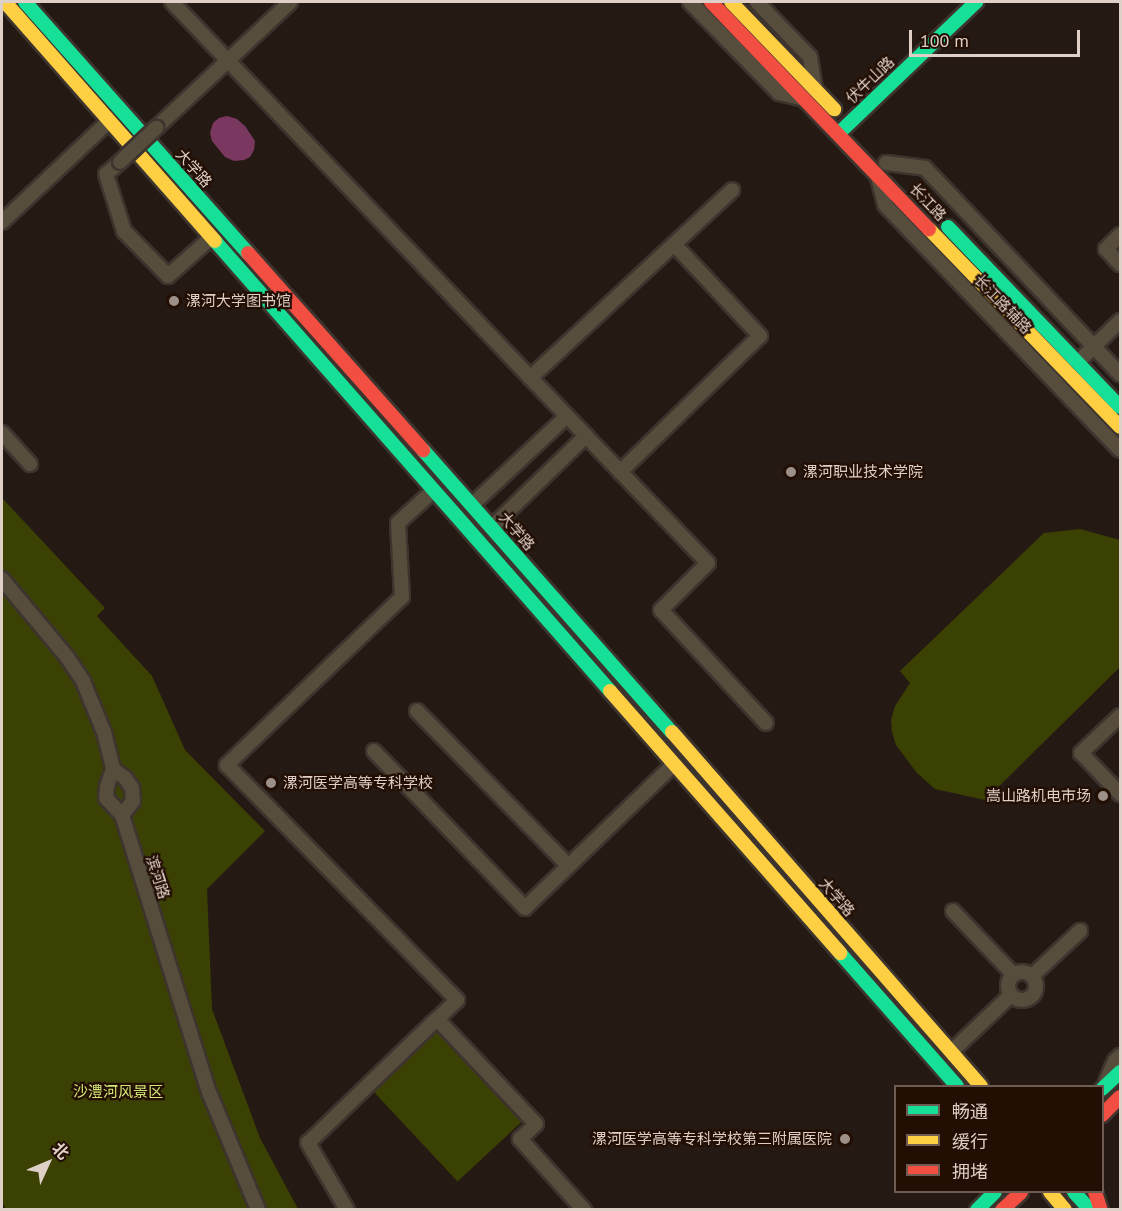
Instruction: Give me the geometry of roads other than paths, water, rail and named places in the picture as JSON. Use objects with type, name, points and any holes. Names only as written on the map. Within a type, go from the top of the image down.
[{"type":"main road","points":[[5,2],[837,950],[950,1084]]},
{"type":"main road","name":"大学路","points":[[25,2],[492,527],[980,1085]]},
{"type":"main road","name":"长江路","points":[[711,2],[811,93]]},
{"type":"main road","name":"长江路","points":[[731,2],[843,129],[902,179]]},
{"type":"main road","name":"伏牛山路","points":[[843,129],[976,2]]},
{"type":"main road","name":"长江路","points":[[843,129],[878,159],[1120,427]]},
{"type":"main road","name":"长江路","points":[[942,221],[1120,407]]},
{"type":"main road","points":[[837,950],[852,938]]},
{"type":"main road","points":[[1104,1088],[1120,1072]]},
{"type":"main road","points":[[967,1209],[972,1193]]},
{"type":"main road","points":[[977,1209],[993,1193]]},
{"type":"main road","points":[[1002,1209],[1019,1193]]},
{"type":"main road","points":[[1052,1193],[1065,1209]]},
{"type":"main road","points":[[1076,1193],[1090,1209]]},
{"type":"main road","points":[[1096,1193],[1101,1209]]},
{"type":"street","points":[[172,2],[229,58],[530,378],[708,563],[661,610],[766,723]]},
{"type":"street","points":[[212,237],[168,276],[124,231],[106,174],[290,2]]},
{"type":"street","points":[[690,2],[779,93],[811,93],[810,57],[757,2]]},
{"type":"street","points":[[2,222],[109,121]]},
{"type":"street","points":[[878,159],[925,168],[1120,374]]},
{"type":"street","name":"长江路辅路","points":[[878,159],[885,206],[1120,450]]},
{"type":"street","points":[[530,378],[732,190]]},
{"type":"street","points":[[1120,235],[1106,249],[1120,264]]},
{"type":"street","points":[[620,472],[760,336],[674,244]]},
{"type":"street","points":[[1078,362],[1120,321]]},
{"type":"street","points":[[472,506],[567,416]]},
{"type":"street","points":[[2,433],[30,464]]},
{"type":"street","points":[[492,527],[586,436]]},
{"type":"street","points":[[347,1209],[308,1143],[457,1000],[226,765],[402,597],[398,523],[433,491]]},
{"type":"street","name":"滨河路","points":[[2,579],[67,657],[83,681],[104,732],[113,769],[107,786],[106,798],[122,815],[209,1092],[258,1209]]},
{"type":"street","points":[[417,711],[568,866]]},
{"type":"street","points":[[1118,722],[1081,753],[1118,785]]},
{"type":"street","points":[[374,751],[525,908],[674,764]]},
{"type":"street","points":[[113,769],[125,778],[132,789],[133,801],[122,815]]},
{"type":"street","points":[[953,911],[1013,975]]},
{"type":"street","points":[[1032,976],[1080,931]]},
{"type":"street","points":[[1024,972],[1032,976],[1036,985],[1030,997],[1022,1000],[1011,995],[1008,984],[1013,975],[1024,972]]},
{"type":"street","points":[[951,1052],[1011,995]]},
{"type":"street","points":[[437,1019],[536,1124],[520,1139],[584,1209]]},
{"type":"street","points":[[1104,1086],[1114,1061],[1120,1056]]},
{"type":"place","name":"漯河大学图书馆","points":[[174,301]]},
{"type":"place","name":"漯河职业技术学院","points":[[791,472]]},
{"type":"place","name":"漯河医学高等专科学校","points":[[271,783]]},
{"type":"place","name":"嵩山路机电市场","points":[[1103,796]]},
{"type":"place","name":"漯河医学高等专科学校第三附属医院","points":[[845,1139]]},
{"type":"park label","name":"沙澧河风景区","points":[[118,1092]]}]
